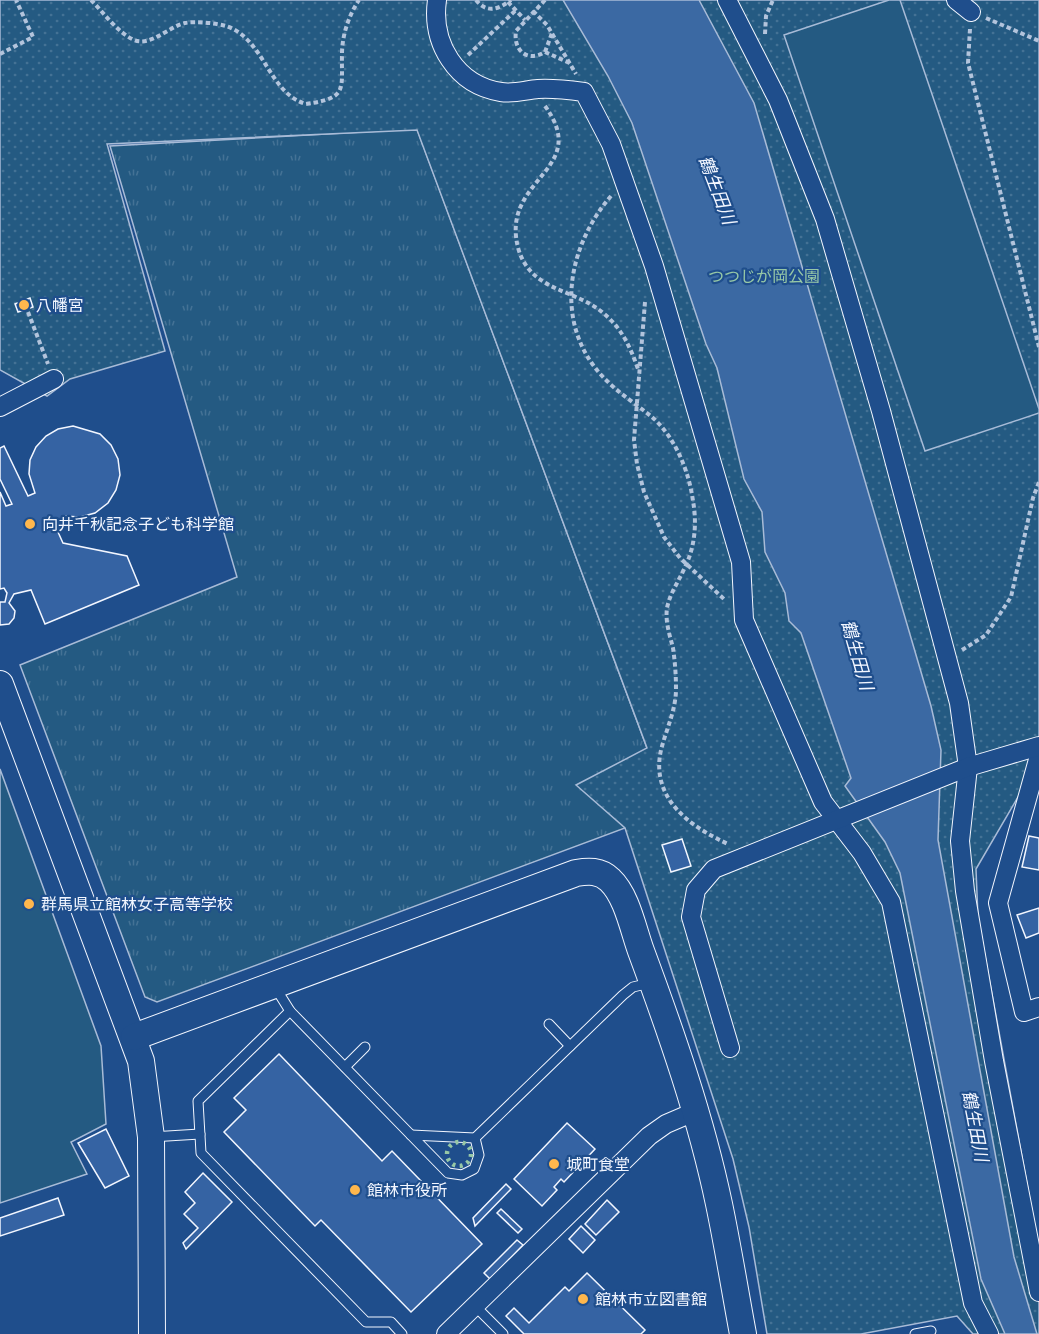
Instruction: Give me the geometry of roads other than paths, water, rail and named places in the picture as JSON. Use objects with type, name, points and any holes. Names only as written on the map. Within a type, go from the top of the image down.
[{"type":"street","points":[[437,0],[435,15],[438,35],[455,68],[470,80],[500,92],[559,89],[584,92],[611,144],[657,277],[741,562],[744,620],[799,753],[823,802],[843,816],[891,902],[973,1303],[989,1334]]},
{"type":"street","points":[[727,0],[778,100],[825,219],[887,432],[959,703],[962,769],[960,841],[965,891],[994,1061],[1039,1292]]},
{"type":"street","points":[[956,0],[971,12]]},
{"type":"street","points":[[0,407],[54,379]]},
{"type":"street","points":[[0,684],[134,1036],[146,1082],[151,1137],[152,1334]]},
{"type":"street","points":[[730,1048],[693,926],[691,908],[696,890],[706,875],[748,853],[962,769],[1039,746]]},
{"type":"street","points":[[1039,756],[998,903],[1024,1012],[1039,1007]]},
{"type":"street","points":[[134,1036],[576,873],[589,871],[609,879],[620,894],[652,982],[694,1112],[719,1202],[743,1334]]},
{"type":"street","points":[[446,1334],[649,1136],[666,1124],[694,1112]]},
{"type":"lane","points":[[411,1135],[476,1138],[623,995],[633,987],[652,982]]},
{"type":"lane","points":[[274,985],[290,1011],[448,1173],[454,1176],[468,1174],[474,1169],[479,1155],[476,1138]]},
{"type":"lane","points":[[290,1011],[198,1101],[201,1153],[366,1322],[391,1322],[402,1334]]},
{"type":"lane","points":[[549,1024],[570,1046]]},
{"type":"lane","points":[[345,1067],[364,1047]]},
{"type":"lane","points":[[151,1137],[200,1134]]},
{"type":"lane","points":[[475,1306],[503,1334]]},
{"type":"lane","points":[[915,1334],[931,1331]]},
{"type":"water","name":"鶴生田川","points":[[563,0],[699,0],[754,103],[931,706],[941,750],[938,840],[1014,1257],[1037,1334],[1005,1334],[981,1279],[900,873],[885,842],[845,786],[851,778],[801,633],[789,621],[785,593],[765,552],[762,512],[744,479],[717,368],[706,344],[632,123],[608,76]]},
{"type":"place","name":"八幡宮","points":[[24,305]]},
{"type":"place","name":"向井千秋記念子ども科学館","points":[[30,524]]},
{"type":"place","name":"群馬県立館林女子高等学校","points":[[29,904]]},
{"type":"place","name":"城町食堂","points":[[554,1164]]},
{"type":"place","name":"館林市役所","points":[[355,1190]]},
{"type":"place","name":"館林市立図書館","points":[[583,1299]]},
{"type":"park label","name":"つつじが岡公園","points":[[764,276]]}]
